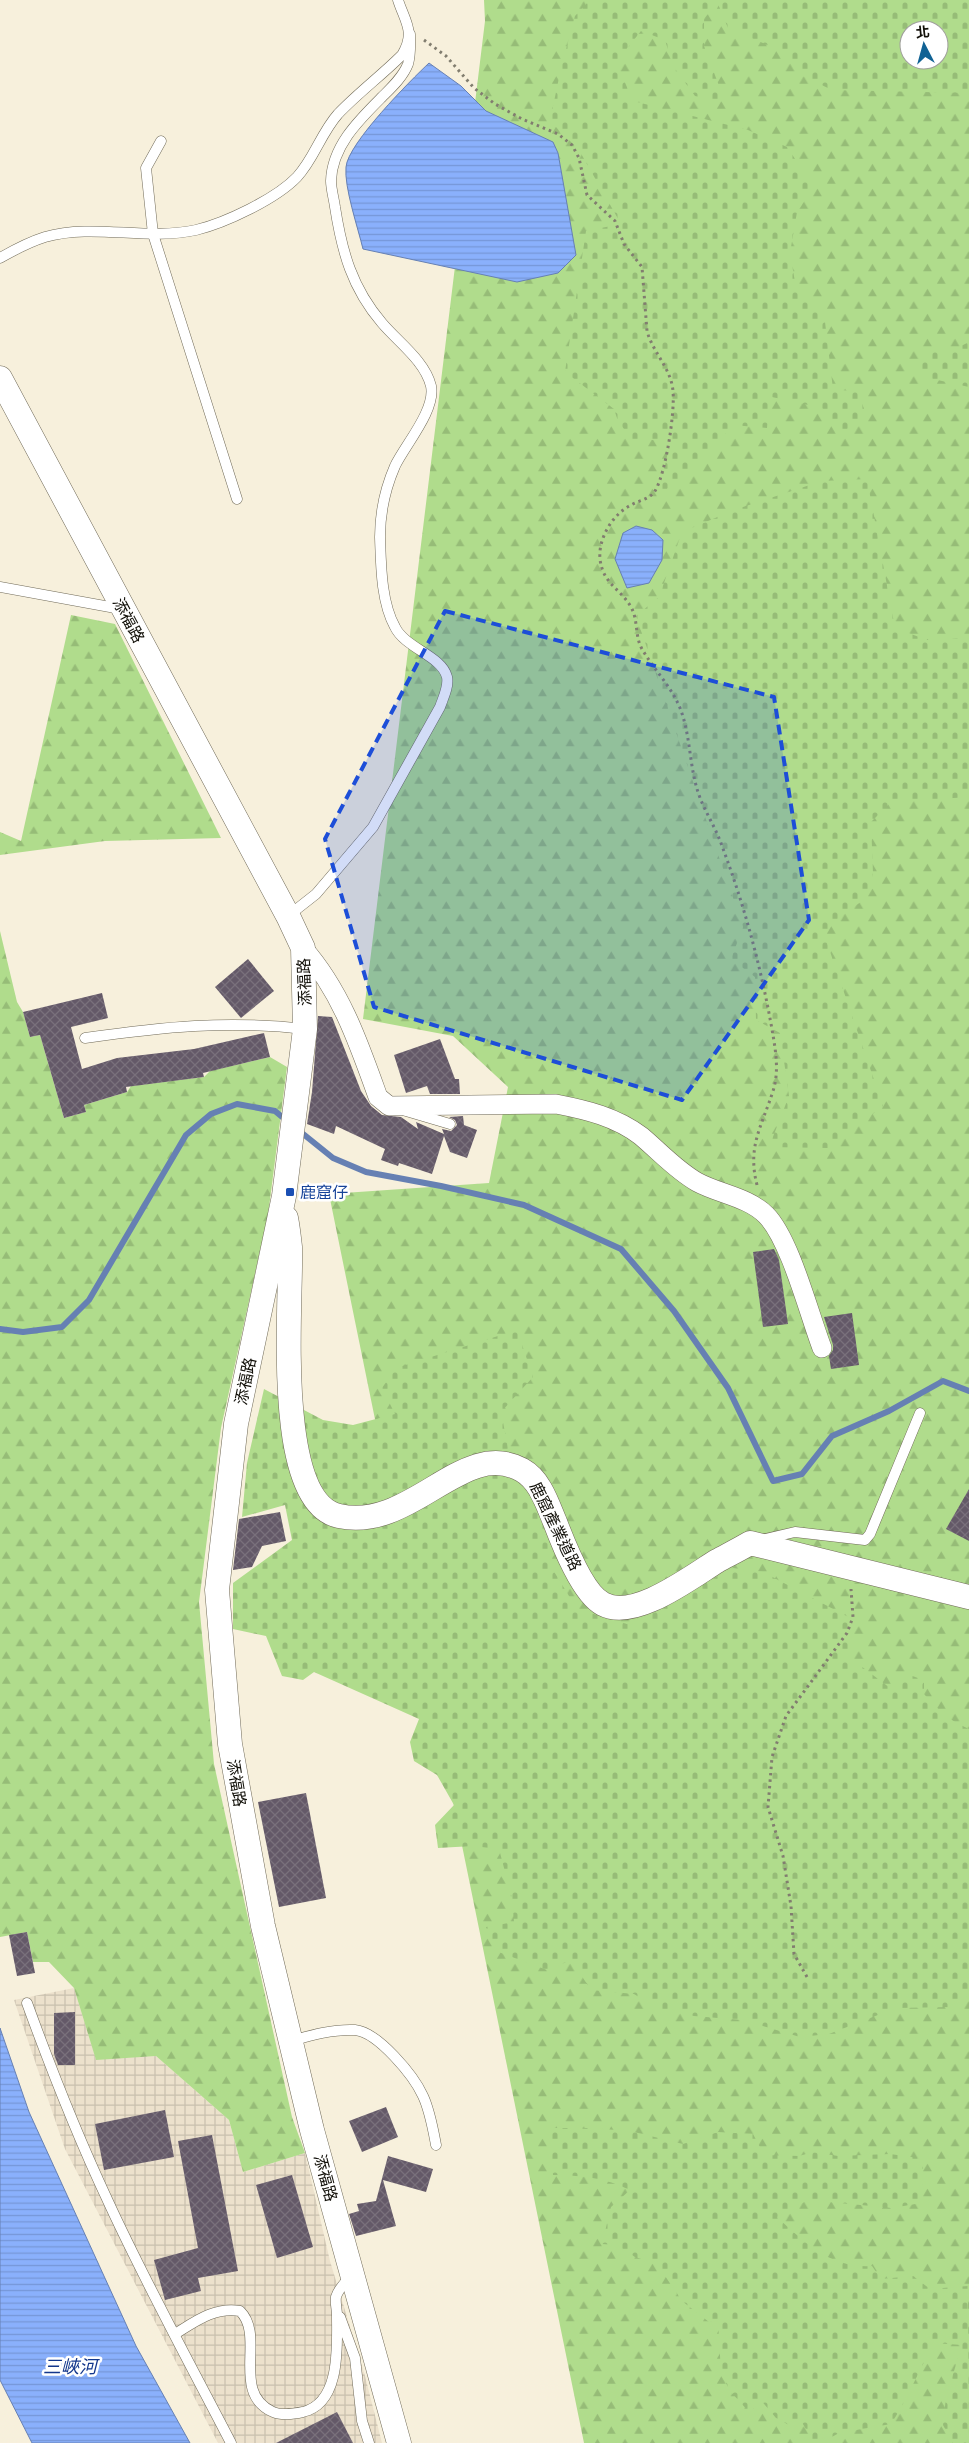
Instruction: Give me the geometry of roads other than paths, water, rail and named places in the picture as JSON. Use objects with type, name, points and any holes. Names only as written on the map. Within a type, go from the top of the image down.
[{"type":"street","name":"添福路","points":[[0,378],[288,916],[303,948],[305,1029],[284,1196],[236,1424],[218,1590],[230,1744],[263,1926],[291,2042],[352,2275],[399,2443]]},
{"type":"street","points":[[303,948],[320,968],[337,994],[378,1097],[389,1106],[556,1104],[582,1109],[615,1120],[640,1136],[671,1164],[695,1181],[716,1191],[743,1200],[766,1215],[778,1232],[794,1268],[822,1348]]},
{"type":"street","name":"鹿窟產業道路","points":[[284,1196],[290,1248],[288,1308],[290,1399],[297,1447],[305,1484],[318,1504],[332,1515],[348,1518],[369,1518],[393,1511],[421,1498],[454,1475],[483,1463],[500,1462],[519,1468],[532,1476],[545,1498],[570,1560],[590,1591],[602,1604],[614,1608],[642,1604],[750,1543]]},
{"type":"street","points":[[750,1543],[848,1569],[969,1597]]},
{"type":"lane","points":[[288,916],[316,894],[373,827],[440,707],[447,687],[447,677],[443,669],[409,644],[392,623],[384,587],[380,536],[382,502],[396,465],[430,403],[432,388],[426,372],[381,322],[358,290],[348,268],[331,181],[335,160],[345,139],[366,112],[397,82],[408,66],[410,34],[398,0]]},
{"type":"lane","points":[[0,258],[21,246],[45,237],[66,233],[153,234],[196,230],[248,209],[281,190],[297,177],[321,136],[338,114],[402,55],[409,44],[410,34]]},
{"type":"lane","points":[[161,140],[146,168],[153,234],[237,499]]},
{"type":"lane","points":[[0,587],[124,610]]},
{"type":"lane","points":[[85,1038],[198,1025],[270,1025],[305,1029]]},
{"type":"lane","points":[[389,1106],[450,1124]]},
{"type":"lane","points":[[750,1543],[794,1532],[864,1540],[870,1534],[920,1413]]},
{"type":"lane","points":[[27,2002],[60,2094],[103,2191],[152,2294],[175,2334],[231,2443]]},
{"type":"lane","points":[[291,2042],[316,2034],[337,2031],[357,2030],[373,2036],[389,2050],[423,2095],[436,2145]]},
{"type":"lane","points":[[175,2334],[200,2318],[217,2311],[240,2311],[246,2317],[250,2327],[250,2366],[256,2398],[264,2408],[278,2414],[294,2414],[310,2410],[322,2401],[329,2389],[337,2346],[336,2295],[352,2275]]},
{"type":"lane","points":[[337,2312],[355,2358],[362,2421],[369,2443]]},
{"type":"water","points":[[429,63],[461,86],[486,111],[553,142],[558,153],[576,255],[558,273],[517,282],[363,249],[347,185],[346,167],[349,156],[368,128]]},
{"type":"water","points":[[636,526],[652,530],[663,540],[662,560],[649,583],[627,588],[615,559],[623,533]]},
{"type":"water","name":"三峽河","points":[[0,2028],[29,2112],[136,2346],[190,2443],[32,2443],[0,2380]]},
{"type":"waterway","points":[[0,1329],[23,1332],[62,1327],[89,1300],[186,1135],[211,1114],[237,1104],[275,1111],[287,1121]]},
{"type":"waterway","points":[[297,1129],[333,1158],[366,1172],[441,1186],[524,1205],[621,1249],[674,1311],[728,1388],[773,1481],[802,1474],[832,1436],[889,1411],[943,1381],[969,1391]]},
{"type":"place","name":"鹿窟仔","points":[[290,1192]]}]
